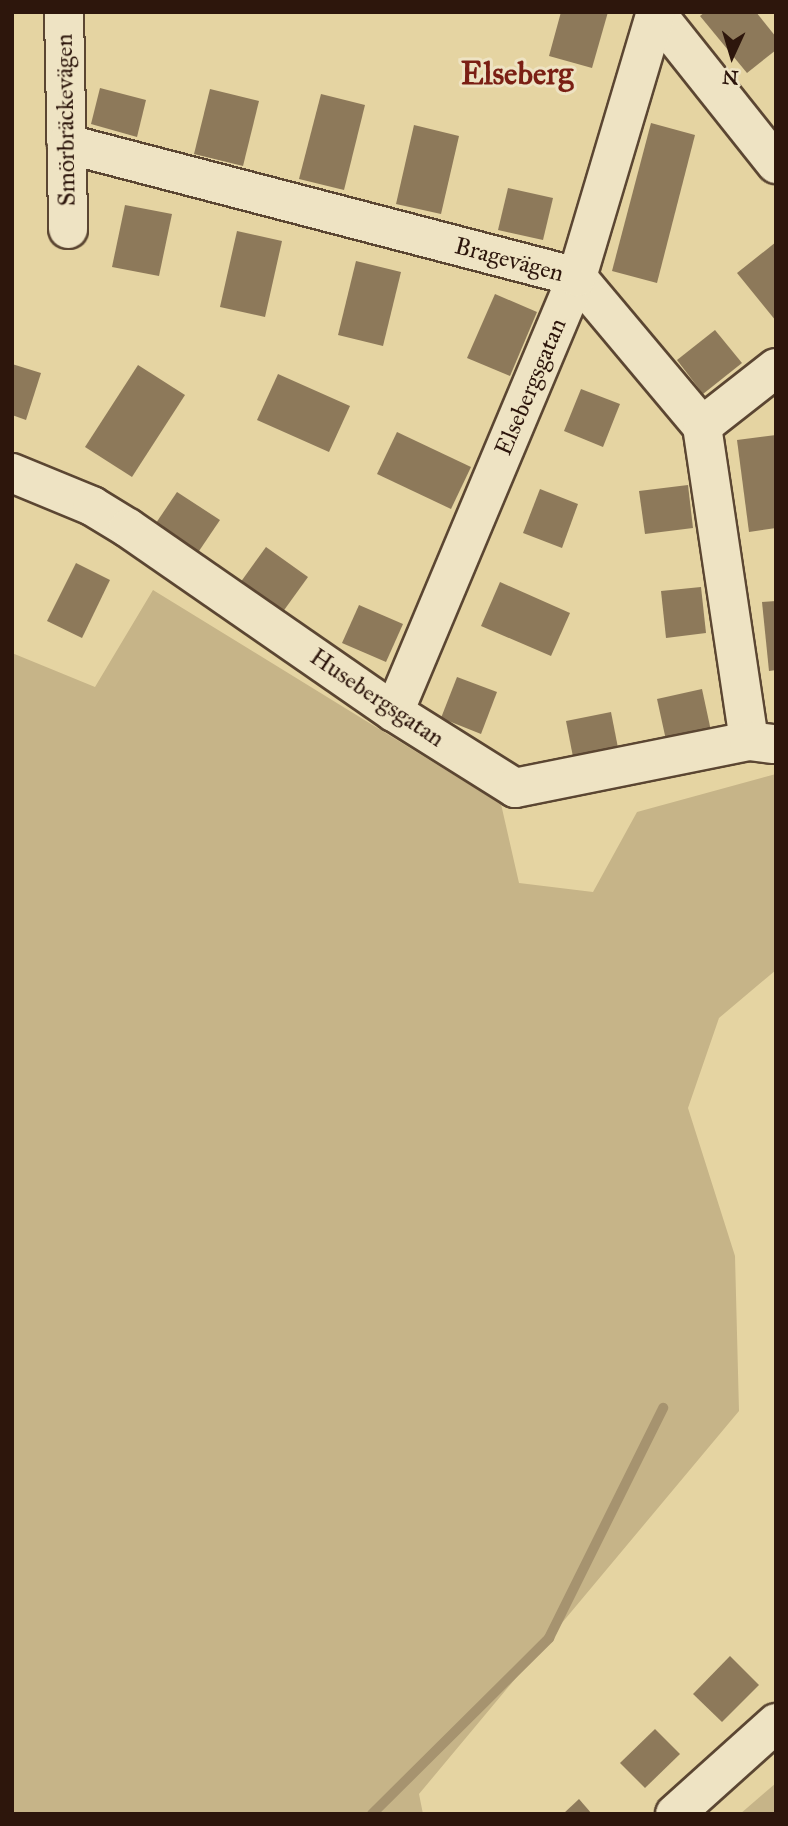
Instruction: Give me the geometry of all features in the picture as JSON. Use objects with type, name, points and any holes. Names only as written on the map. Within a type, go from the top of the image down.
[{"type":"street","name":"Smörbräckevägen","points":[[64,12],[68,229]]},
{"type":"street","points":[[656,12],[776,164]]},
{"type":"street","name":"Elsebergsgatan","points":[[394,712],[577,277],[656,12]]},
{"type":"street","name":"Bragevägen","points":[[66,144],[577,277],[702,426]]},
{"type":"street","points":[[762,742],[702,426],[776,368]]},
{"type":"street","name":"Husebergsgatan","points":[[12,473],[92,506],[128,528],[394,712],[515,788],[762,742]]},
{"type":"street","points":[[675,1814],[776,1723]]},
{"type":"shaded area","points":[[153,590],[501,804],[519,883],[593,892],[637,812],[776,774],[776,970],[719,1018],[688,1108],[735,1256],[739,1411],[419,1794],[423,1814],[12,1814],[12,653],[95,687]]},
{"type":"shaded area","points":[[776,1783],[776,1814],[740,1814]]},
{"type":"building","points":[[561,12],[608,12],[592,68],[549,56]]},
{"type":"building","points":[[705,12],[756,12],[776,37],[776,50],[747,73],[700,16]]},
{"type":"building","points":[[100,88],[146,100],[137,137],[91,124]]},
{"type":"building","points":[[210,89],[259,101],[243,166],[194,154]]},
{"type":"building","points":[[321,94],[365,105],[344,190],[299,179]]},
{"type":"building","points":[[651,123],[695,135],[657,283],[612,271]]},
{"type":"building","points":[[414,125],[459,136],[441,214],[396,204]]},
{"type":"building","points":[[508,188],[553,198],[543,240],[498,230]]},
{"type":"building","points":[[125,205],[172,214],[159,276],[112,267]]},
{"type":"building","points":[[237,231],[282,241],[265,317],[220,307]]},
{"type":"building","points":[[776,242],[776,321],[737,273]]},
{"type":"building","points":[[356,261],[401,272],[383,346],[338,335]]},
{"type":"building","points":[[495,294],[537,312],[510,376],[467,358]]},
{"type":"building","points":[[715,330],[742,363],[703,394],[677,360]]},
{"type":"building","points":[[12,364],[41,373],[26,420],[12,415]]},
{"type":"building","points":[[138,365],[185,395],[132,477],[85,447]]},
{"type":"building","points":[[278,374],[350,406],[329,452],[257,420]]},
{"type":"building","points":[[581,389],[620,404],[603,447],[564,431]]},
{"type":"building","points":[[397,432],[471,467],[451,509],[377,474]]},
{"type":"building","points":[[776,435],[776,528],[749,532],[737,440]]},
{"type":"building","points":[[688,485],[693,528],[645,534],[639,491]]},
{"type":"building","points":[[540,489],[578,504],[562,548],[523,533]]},
{"type":"building","points":[[177,492],[220,520],[197,554],[154,526]]},
{"type":"building","points":[[266,547],[308,577],[282,613],[240,583]]},
{"type":"building","points":[[76,563],[110,580],[82,638],[47,621]]},
{"type":"building","points":[[500,582],[570,613],[551,656],[481,626]]},
{"type":"building","points":[[701,587],[706,633],[666,638],[661,591]]},
{"type":"building","points":[[776,601],[776,670],[769,671],[762,602]]},
{"type":"building","points":[[359,605],[403,624],[386,662],[342,643]]},
{"type":"building","points":[[457,677],[497,692],[481,734],[441,718]]},
{"type":"building","points":[[702,689],[711,731],[666,740],[657,699]]},
{"type":"building","points":[[611,712],[619,753],[574,762],[566,721]]},
{"type":"building","points":[[730,1656],[759,1685],[722,1722],[693,1694]]},
{"type":"building","points":[[655,1729],[680,1754],[645,1788],[620,1763]]},
{"type":"building","points":[[579,1799],[592,1814],[563,1814]]},
{"type":"waterway","points":[[372,1814],[549,1638],[663,1408]]},
{"type":"district","name":"Elseberg","points":[[517,74]]}]
